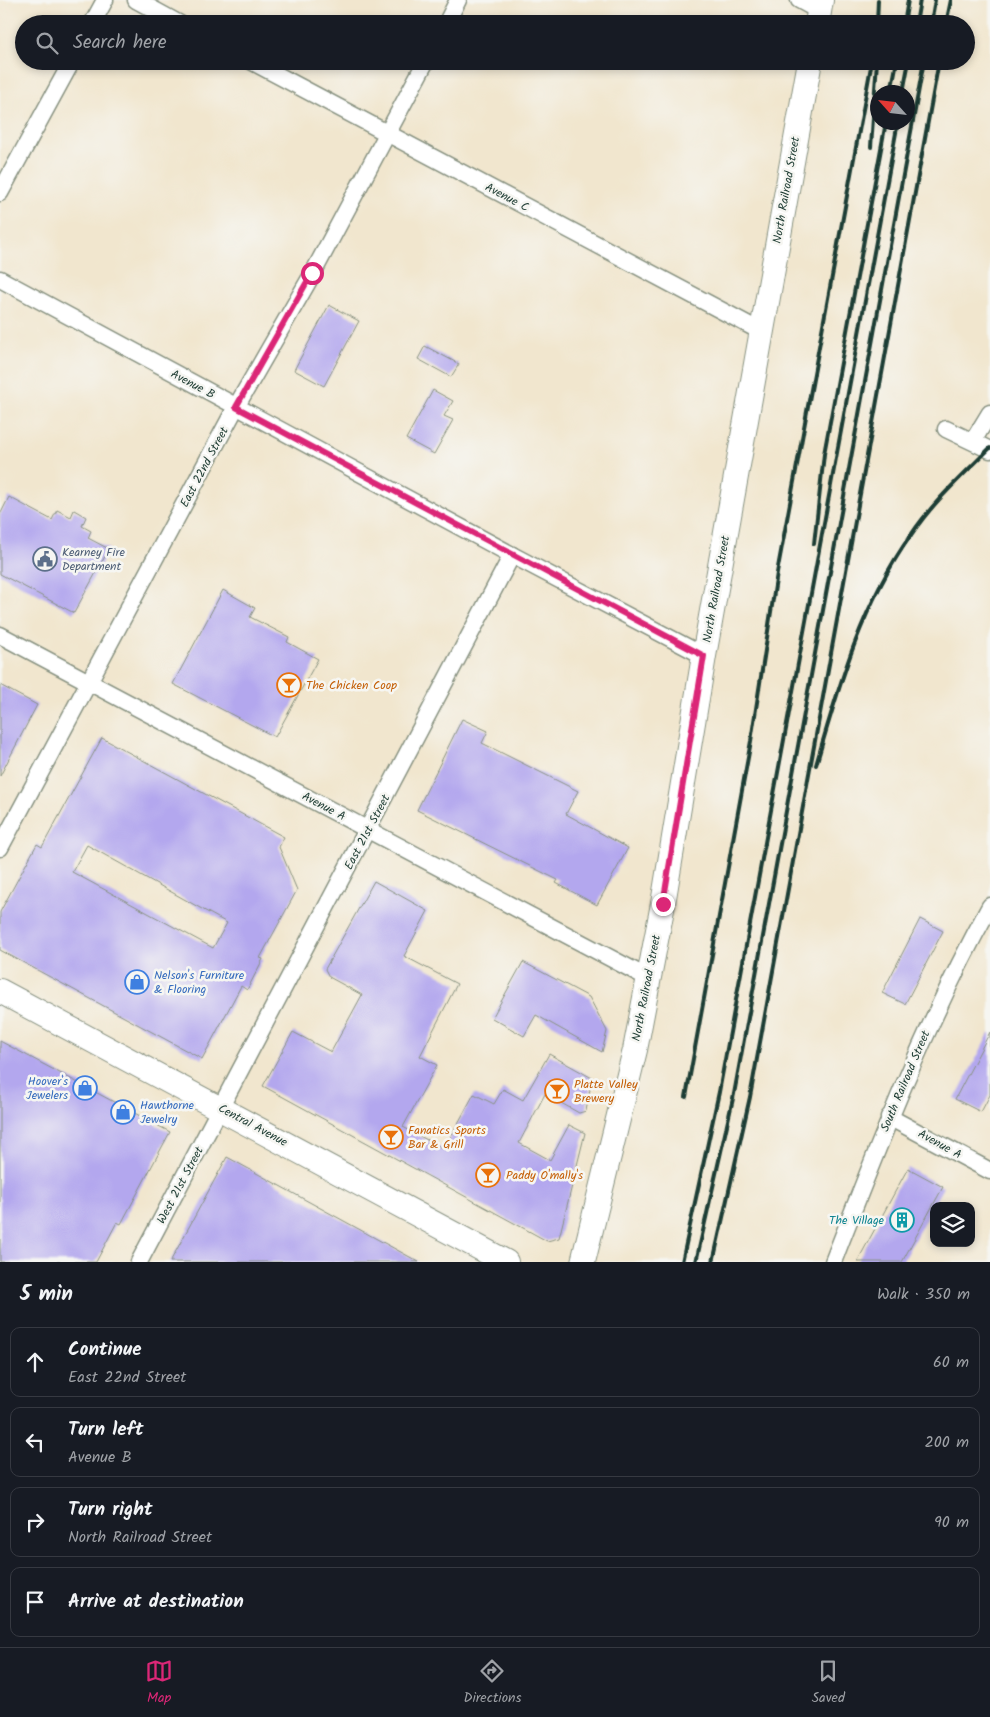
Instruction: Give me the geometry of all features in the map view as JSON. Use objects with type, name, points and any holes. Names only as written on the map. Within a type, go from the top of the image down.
[{"type":"main road","name":"North Railroad Street","points":[[583,1262],[634,1050],[666,885],[704,656],[808,70]]},
{"type":"main road","name":"Central Avenue","points":[[0,991],[222,1108],[506,1262]]},
{"type":"street","points":[[97,15],[105,0]]},
{"type":"street","points":[[136,0],[164,15]]},
{"type":"street","points":[[450,15],[458,0]]},
{"type":"street","points":[[0,192],[67,70]]},
{"type":"street","name":"Avenue C","points":[[268,70],[762,332]]},
{"type":"street","name":"East 22nd Street","points":[[0,848],[236,407],[312,273],[421,70]]},
{"type":"street","name":"Avenue B","points":[[0,280],[704,656]]},
{"type":"street","points":[[973,441],[990,413]]},
{"type":"street","points":[[946,429],[990,450]]},
{"type":"street","name":"East 21st Street","points":[[222,1108],[512,555]]},
{"type":"street","name":"Avenue A","points":[[0,635],[648,978]]},
{"type":"street","name":"South Railroad Street","points":[[833,1262],[889,1116],[961,959],[990,906]]},
{"type":"street","name":"West 21st Street","points":[[139,1262],[222,1108]]},
{"type":"street","name":"Avenue A","points":[[889,1116],[990,1171]]},
{"type":"building","points":[[329,305],[359,321],[324,386],[294,370]]},
{"type":"building","points":[[425,346],[459,364],[451,377],[418,359]]},
{"type":"building","points":[[433,390],[453,401],[444,416],[453,420],[434,454],[406,439]]},
{"type":"building","points":[[9,497],[52,520],[57,510],[71,517],[74,510],[86,517],[82,526],[91,531],[88,538],[109,549],[74,613],[0,574],[0,515]]},
{"type":"building","points":[[223,590],[255,608],[250,617],[289,637],[287,642],[318,659],[275,737],[173,684]]},
{"type":"building","points":[[0,685],[37,705],[0,776]]},
{"type":"building","points":[[462,719],[488,731],[482,743],[578,791],[566,814],[628,848],[597,905],[556,883],[558,880],[417,810]]},
{"type":"building","points":[[102,738],[284,837],[279,847],[297,890],[260,958],[263,959],[247,990],[241,986],[202,1059],[0,950],[0,912],[37,844],[42,847]],"holes":[[[87,845],[227,923],[213,948],[72,872]]]},
{"type":"building","points":[[374,881],[428,911],[404,956],[457,984],[420,1056],[437,1065],[403,1127],[444,1149],[474,1094],[494,1104],[503,1089],[523,1100],[549,1054],[592,1078],[586,1111],[579,1113],[545,1094],[519,1143],[550,1160],[569,1125],[585,1133],[559,1238],[547,1241],[263,1086],[293,1032],[331,1052],[362,995],[329,977],[325,969]]},
{"type":"building","points":[[920,919],[943,931],[905,1004],[882,993]]},
{"type":"building","points":[[523,962],[589,997],[607,1031],[602,1052],[536,1015],[524,1036],[492,1018]]},
{"type":"building","points":[[990,1032],[990,1095],[981,1112],[955,1099]]},
{"type":"building","points":[[0,1041],[170,1132],[121,1224],[117,1222],[96,1262],[0,1262]]},
{"type":"building","points":[[227,1157],[419,1262],[170,1262]]},
{"type":"building","name":"The Village","points":[[908,1168],[943,1187],[935,1202],[930,1202],[930,1211],[902,1262],[857,1262]]},
{"type":"railway","points":[[877,15],[878,0]]},
{"type":"railway","points":[[906,15],[908,0]]},
{"type":"railway","points":[[918,15],[920,0]]},
{"type":"railway","points":[[932,15],[935,0]]},
{"type":"railway","points":[[948,15],[951,0]]},
{"type":"railway","points":[[686,1097],[751,741],[777,573],[870,70]]},
{"type":"railway","points":[[871,147],[876,70]]},
{"type":"railway","points":[[892,85],[895,70]]},
{"type":"railway","points":[[904,85],[907,70]]},
{"type":"railway","points":[[696,1262],[734,1094],[922,70]]},
{"type":"railway","points":[[713,1262],[750,1097],[937,70]]},
{"type":"railway","points":[[814,544],[824,454],[885,130]]},
{"type":"railway","points":[[682,1262],[719,1092],[897,130]]},
{"type":"railway","points":[[816,765],[843,675],[865,617],[894,561],[929,511],[990,448]]},
{"type":"place","name":"Kearney Fire Department","points":[[45,559]]},
{"type":"place","name":"The Chicken Coop","points":[[289,685]]},
{"type":"place","name":"Nelson's Furniture & Flooring","points":[[137,982]]},
{"type":"place","name":"Hoover's Jewelers","points":[[85,1088]]},
{"type":"place","name":"Platte Valley Brewery","points":[[557,1091]]},
{"type":"place","name":"Hawthorne Jewelry","points":[[123,1112]]},
{"type":"place","name":"Fanatics Sports Bar & Grill","points":[[391,1137]]},
{"type":"place","name":"Paddy O'mally's","points":[[488,1175]]},
{"type":"place","name":"The Village","points":[[902,1220]]},
{"type":"route","points":[[312,273],[236,407],[704,656],[663,904]]}]
